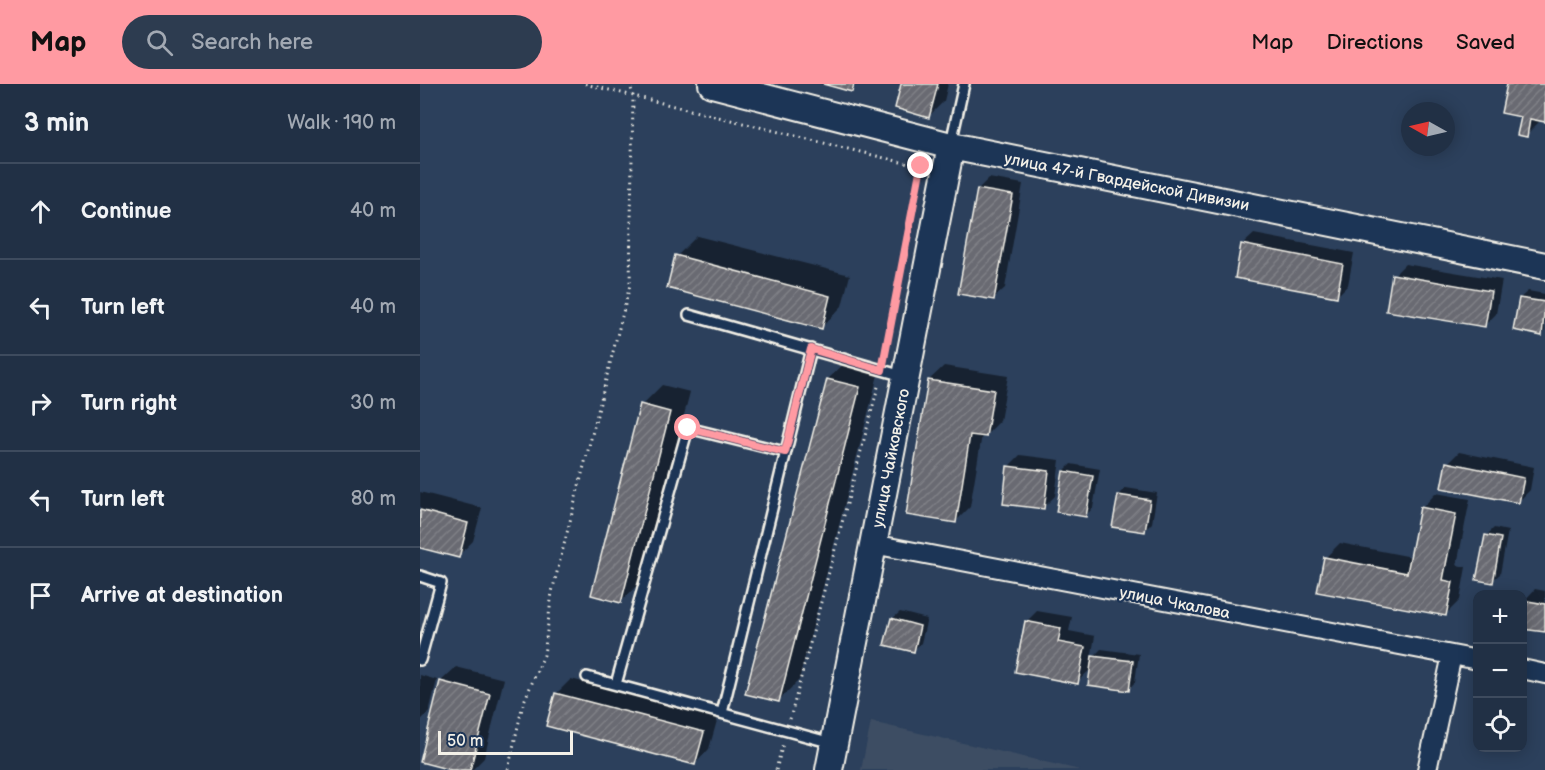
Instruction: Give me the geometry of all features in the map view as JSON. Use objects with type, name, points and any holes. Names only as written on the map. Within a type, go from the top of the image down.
[{"type":"street","name":"улица 47-й Гвардейской Дивизии","points":[[712,84],[925,139],[949,158],[1545,266]]},
{"type":"street","name":"улица Чайковского","points":[[829,770],[873,544],[894,373],[949,158]]},
{"type":"street","name":"улица Чкалова","points":[[873,544],[1473,659]]},
{"type":"street","points":[[1427,770],[1452,656]]},
{"type":"street","points":[[1527,670],[1545,674]]},
{"type":"lane","points":[[949,158],[964,84]]},
{"type":"lane","points":[[689,315],[894,373]]},
{"type":"lane","points":[[722,713],[811,349]]},
{"type":"lane","points":[[616,684],[688,428],[785,452]]},
{"type":"lane","points":[[420,576],[441,583],[420,660]]},
{"type":"lane","points":[[587,677],[834,744]]},
{"type":"path","points":[[585,84],[921,166],[949,158]]},
{"type":"path","points":[[507,770],[523,704],[544,655],[552,592],[630,285],[633,96],[630,84]]},
{"type":"path","points":[[776,770],[894,373],[925,139]]},
{"type":"shaded area","points":[[871,722],[1080,770],[861,770]]},
{"type":"building","points":[[823,84],[854,84],[852,92]]},
{"type":"building","points":[[901,84],[938,84],[929,118],[895,108]]},
{"type":"building","points":[[1507,84],[1545,84],[1545,122],[1530,119],[1527,137],[1517,135],[1521,117],[1501,113]]},
{"type":"building","points":[[977,189],[1013,195],[994,300],[958,294]]},
{"type":"building","points":[[1241,244],[1343,264],[1337,297],[1235,278]]},
{"type":"building","points":[[675,255],[830,296],[822,329],[667,288]]},
{"type":"building","points":[[1392,274],[1491,291],[1485,327],[1386,311]]},
{"type":"building","points":[[1519,298],[1545,302],[1542,336],[1513,330]]},
{"type":"building","points":[[827,379],[860,387],[779,702],[745,694]]},
{"type":"building","points":[[928,380],[994,390],[986,437],[970,435],[956,523],[906,515]]},
{"type":"building","points":[[640,404],[670,412],[621,603],[591,595]]},
{"type":"building","points":[[1446,462],[1524,478],[1519,503],[1441,488]]},
{"type":"building","points":[[1007,466],[1049,471],[1044,509],[1003,504]]},
{"type":"building","points":[[1063,471],[1093,476],[1086,517],[1056,512]]},
{"type":"building","points":[[1118,495],[1150,500],[1145,532],[1112,527]]},
{"type":"building","points":[[1420,507],[1456,514],[1443,580],[1453,582],[1446,616],[1317,592],[1324,557],[1407,573]]},
{"type":"building","points":[[420,510],[468,523],[459,558],[420,548]]},
{"type":"building","points":[[1485,535],[1501,538],[1493,583],[1476,580]]},
{"type":"building","points":[[1527,601],[1545,604],[1545,632],[1527,630]]},
{"type":"building","points":[[891,618],[920,626],[914,652],[884,645]]},
{"type":"building","points":[[1025,621],[1061,628],[1058,642],[1085,647],[1078,684],[1015,672]]},
{"type":"building","points":[[1092,656],[1133,661],[1129,691],[1088,685]]},
{"type":"building","points":[[440,681],[490,694],[470,770],[451,770],[420,762]]},
{"type":"building","points":[[555,693],[704,732],[695,765],[546,726]]},
{"type":"route","points":[[688,428],[785,452],[811,349],[882,370],[921,166]]}]
